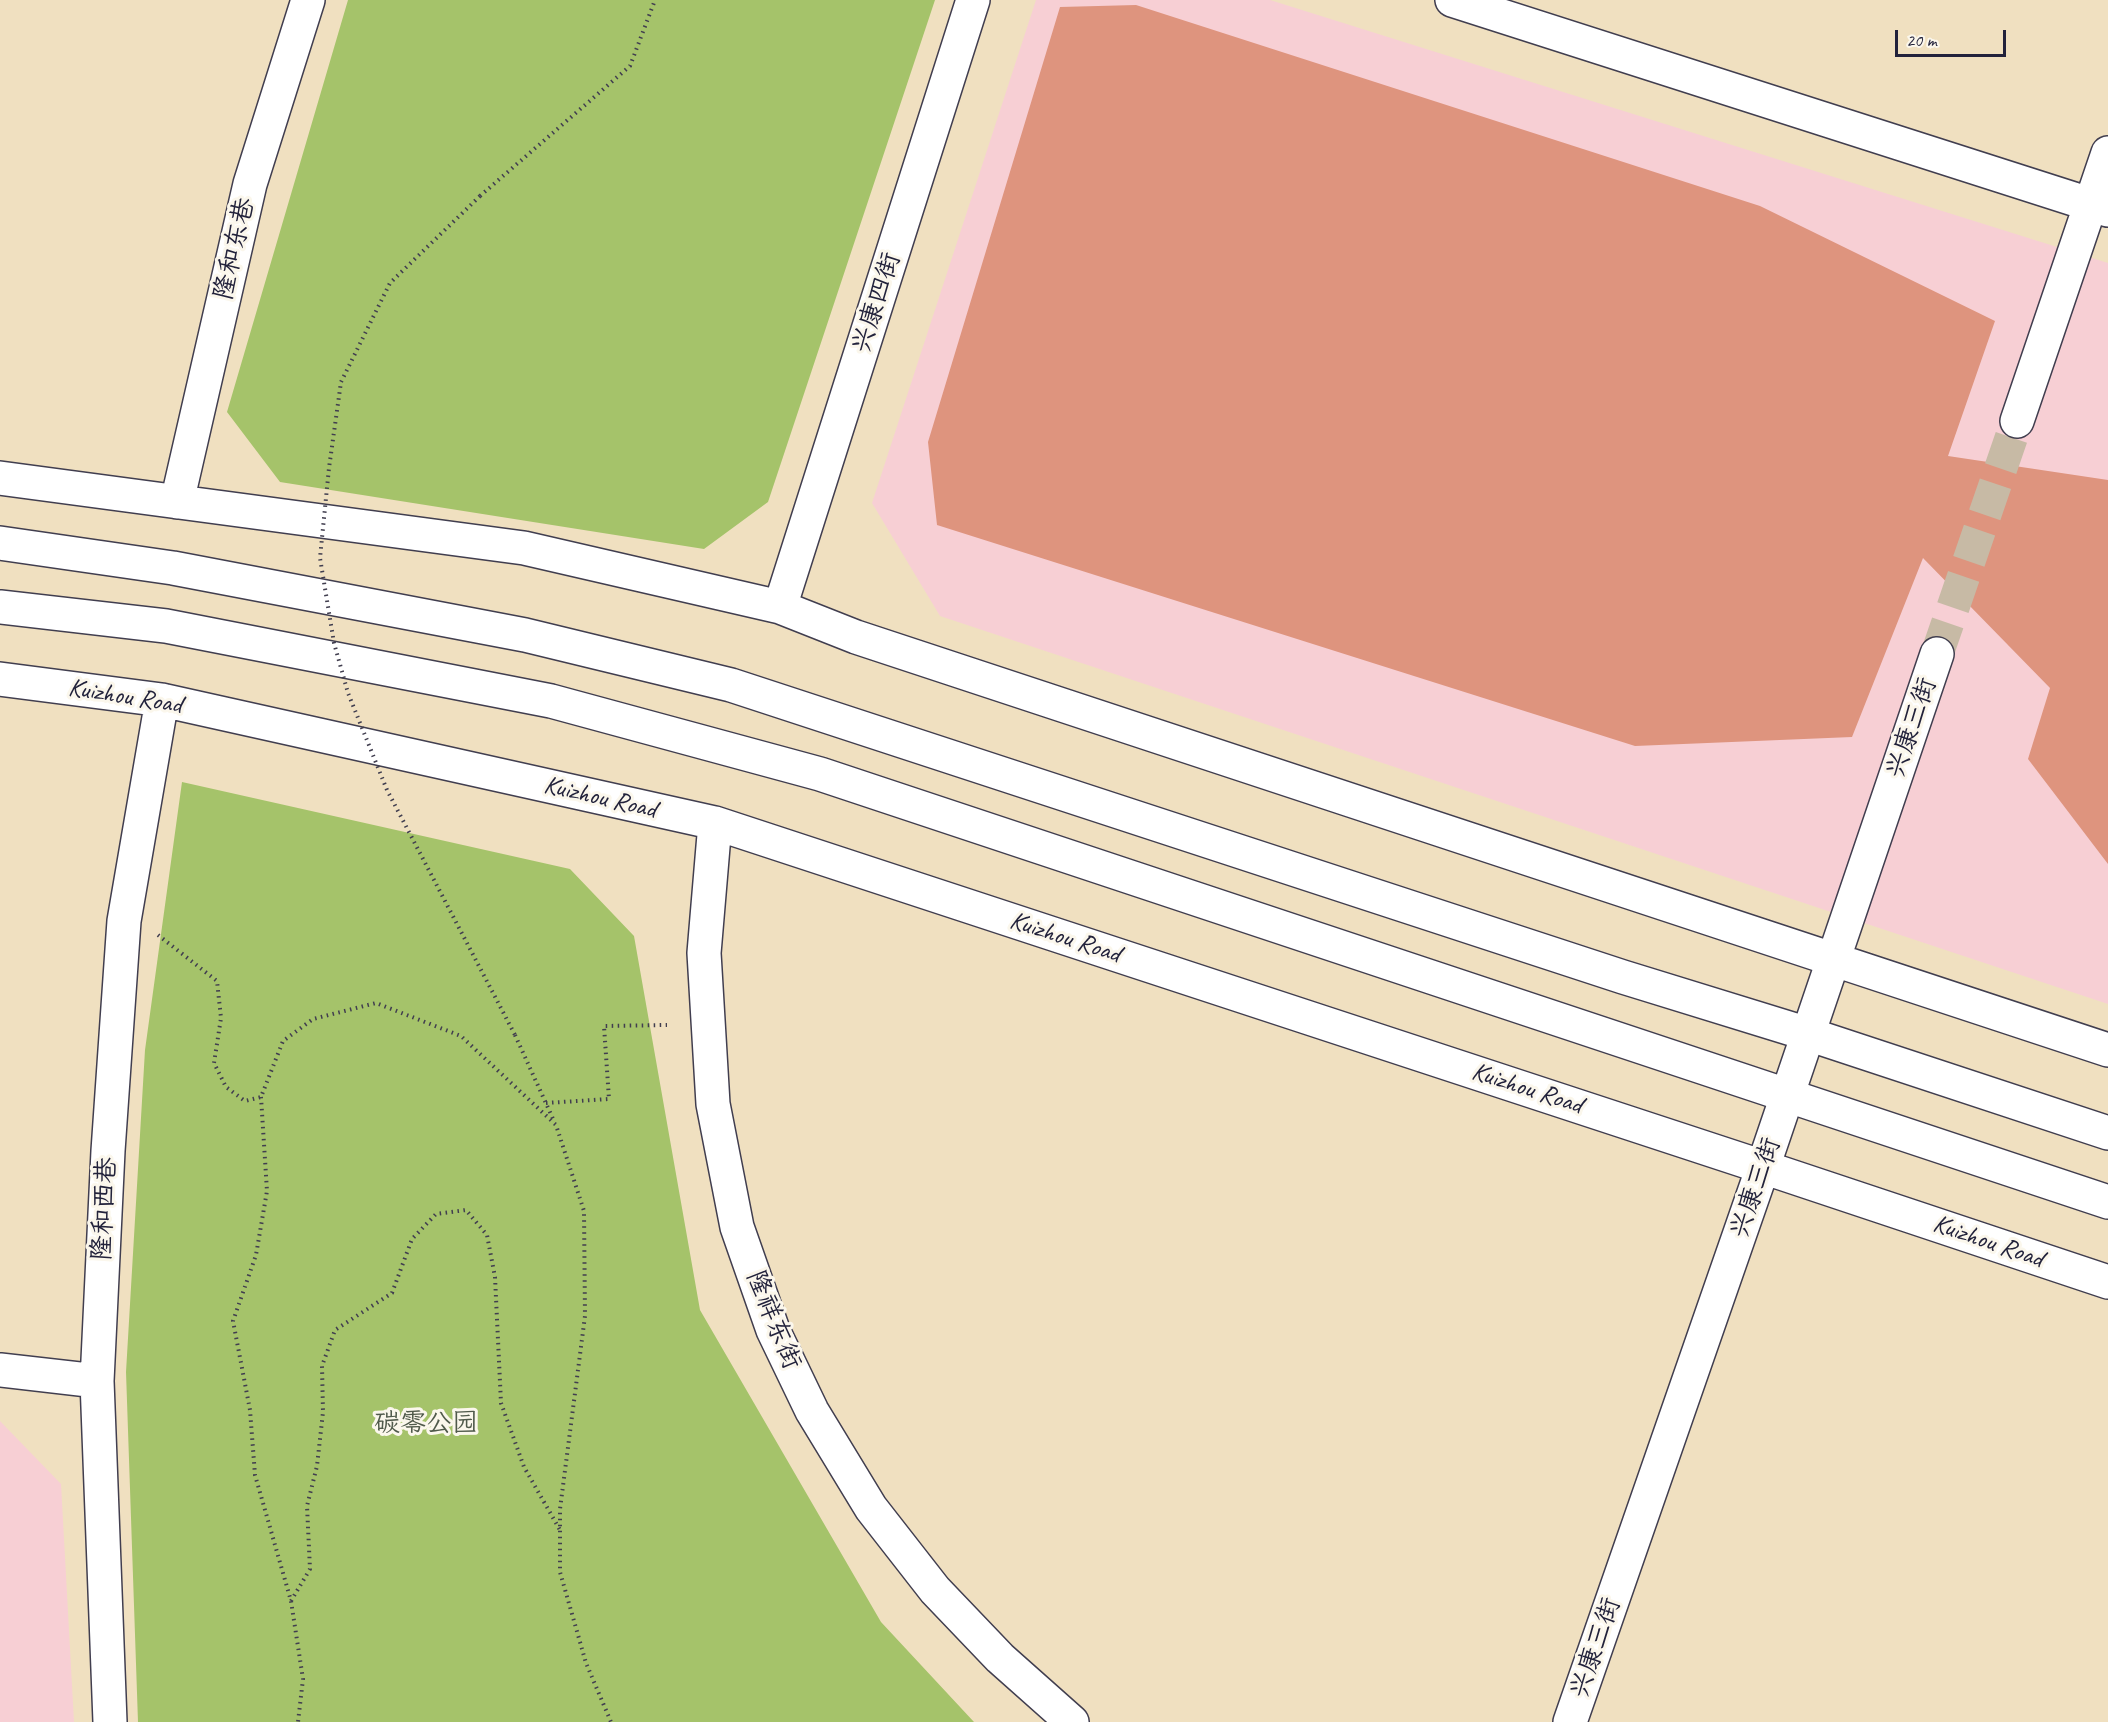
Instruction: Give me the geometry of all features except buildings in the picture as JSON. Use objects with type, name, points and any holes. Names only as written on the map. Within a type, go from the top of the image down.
[{"type":"street","name":"隆和东巷","points":[[177,502],[250,184],[308,0]]},
{"type":"street","name":"兴康四街","points":[[780,607],[973,0]]},
{"type":"street","points":[[1452,0],[2099,207]]},
{"type":"street","points":[[2017,422],[2099,207],[2108,153]]},
{"type":"street","points":[[0,478],[524,548],[780,607],[856,638],[2108,1050]]},
{"type":"street","points":[[0,543],[173,568],[525,635],[731,685],[2108,1133]]},
{"type":"street","points":[[0,607],[166,626],[551,701],[820,774],[2108,1202]]},
{"type":"street","name":"兴康三街","points":[[1570,1722],[1763,1167],[1937,654]]},
{"type":"street","name":"Kuizhou Road","points":[[0,679],[162,700],[715,823],[2108,1282]]},
{"type":"street","name":"隆和西巷","points":[[110,1722],[97,1381],[108,1151],[124,921],[162,700]]},
{"type":"street","name":"隆祥东街","points":[[715,823],[704,953],[713,1104],[737,1227],[773,1330],[812,1411],[871,1508],[935,1590],[1000,1658],[1072,1722]]},
{"type":"street","points":[[0,1370],[97,1381]]},
{"type":"path","points":[[611,1722],[586,1663],[560,1572],[560,1509],[585,1317],[584,1211],[556,1125],[546,1103],[515,1035],[387,789],[348,693],[334,643],[320,558],[328,468],[341,382],[390,283],[480,196],[630,66],[655,0]]},
{"type":"path","points":[[152,930],[217,981],[221,1018],[214,1063],[226,1088],[245,1101],[261,1097]]},
{"type":"path","points":[[298,1722],[303,1679],[291,1601],[255,1475],[250,1410],[233,1321],[256,1255],[267,1191],[261,1097],[283,1041],[313,1019],[376,1003],[461,1036],[556,1125]]},
{"type":"path","points":[[546,1103],[609,1099],[604,1026],[667,1024]]},
{"type":"path","points":[[291,1601],[310,1569],[307,1506],[318,1455],[323,1412],[322,1366],[335,1330],[392,1293],[412,1239],[436,1214],[466,1210],[487,1234],[495,1277],[501,1403],[524,1467],[560,1531]]},
{"type":"shaded area","points":[[1036,0],[1270,0],[2108,263],[2108,1004],[940,616],[872,503]]},
{"type":"shaded area","points":[[0,1421],[61,1484],[74,1722],[0,1722]]},
{"type":"green space","points":[[348,0],[935,0],[768,502],[704,549],[280,482],[227,412]]},
{"type":"green space","name":"碳零公园","points":[[182,782],[570,869],[634,936],[700,1310],[881,1622],[974,1722],[138,1722],[126,1372],[145,1050]]},
{"type":"tunnel","points":[[1937,654],[2017,421]]}]
